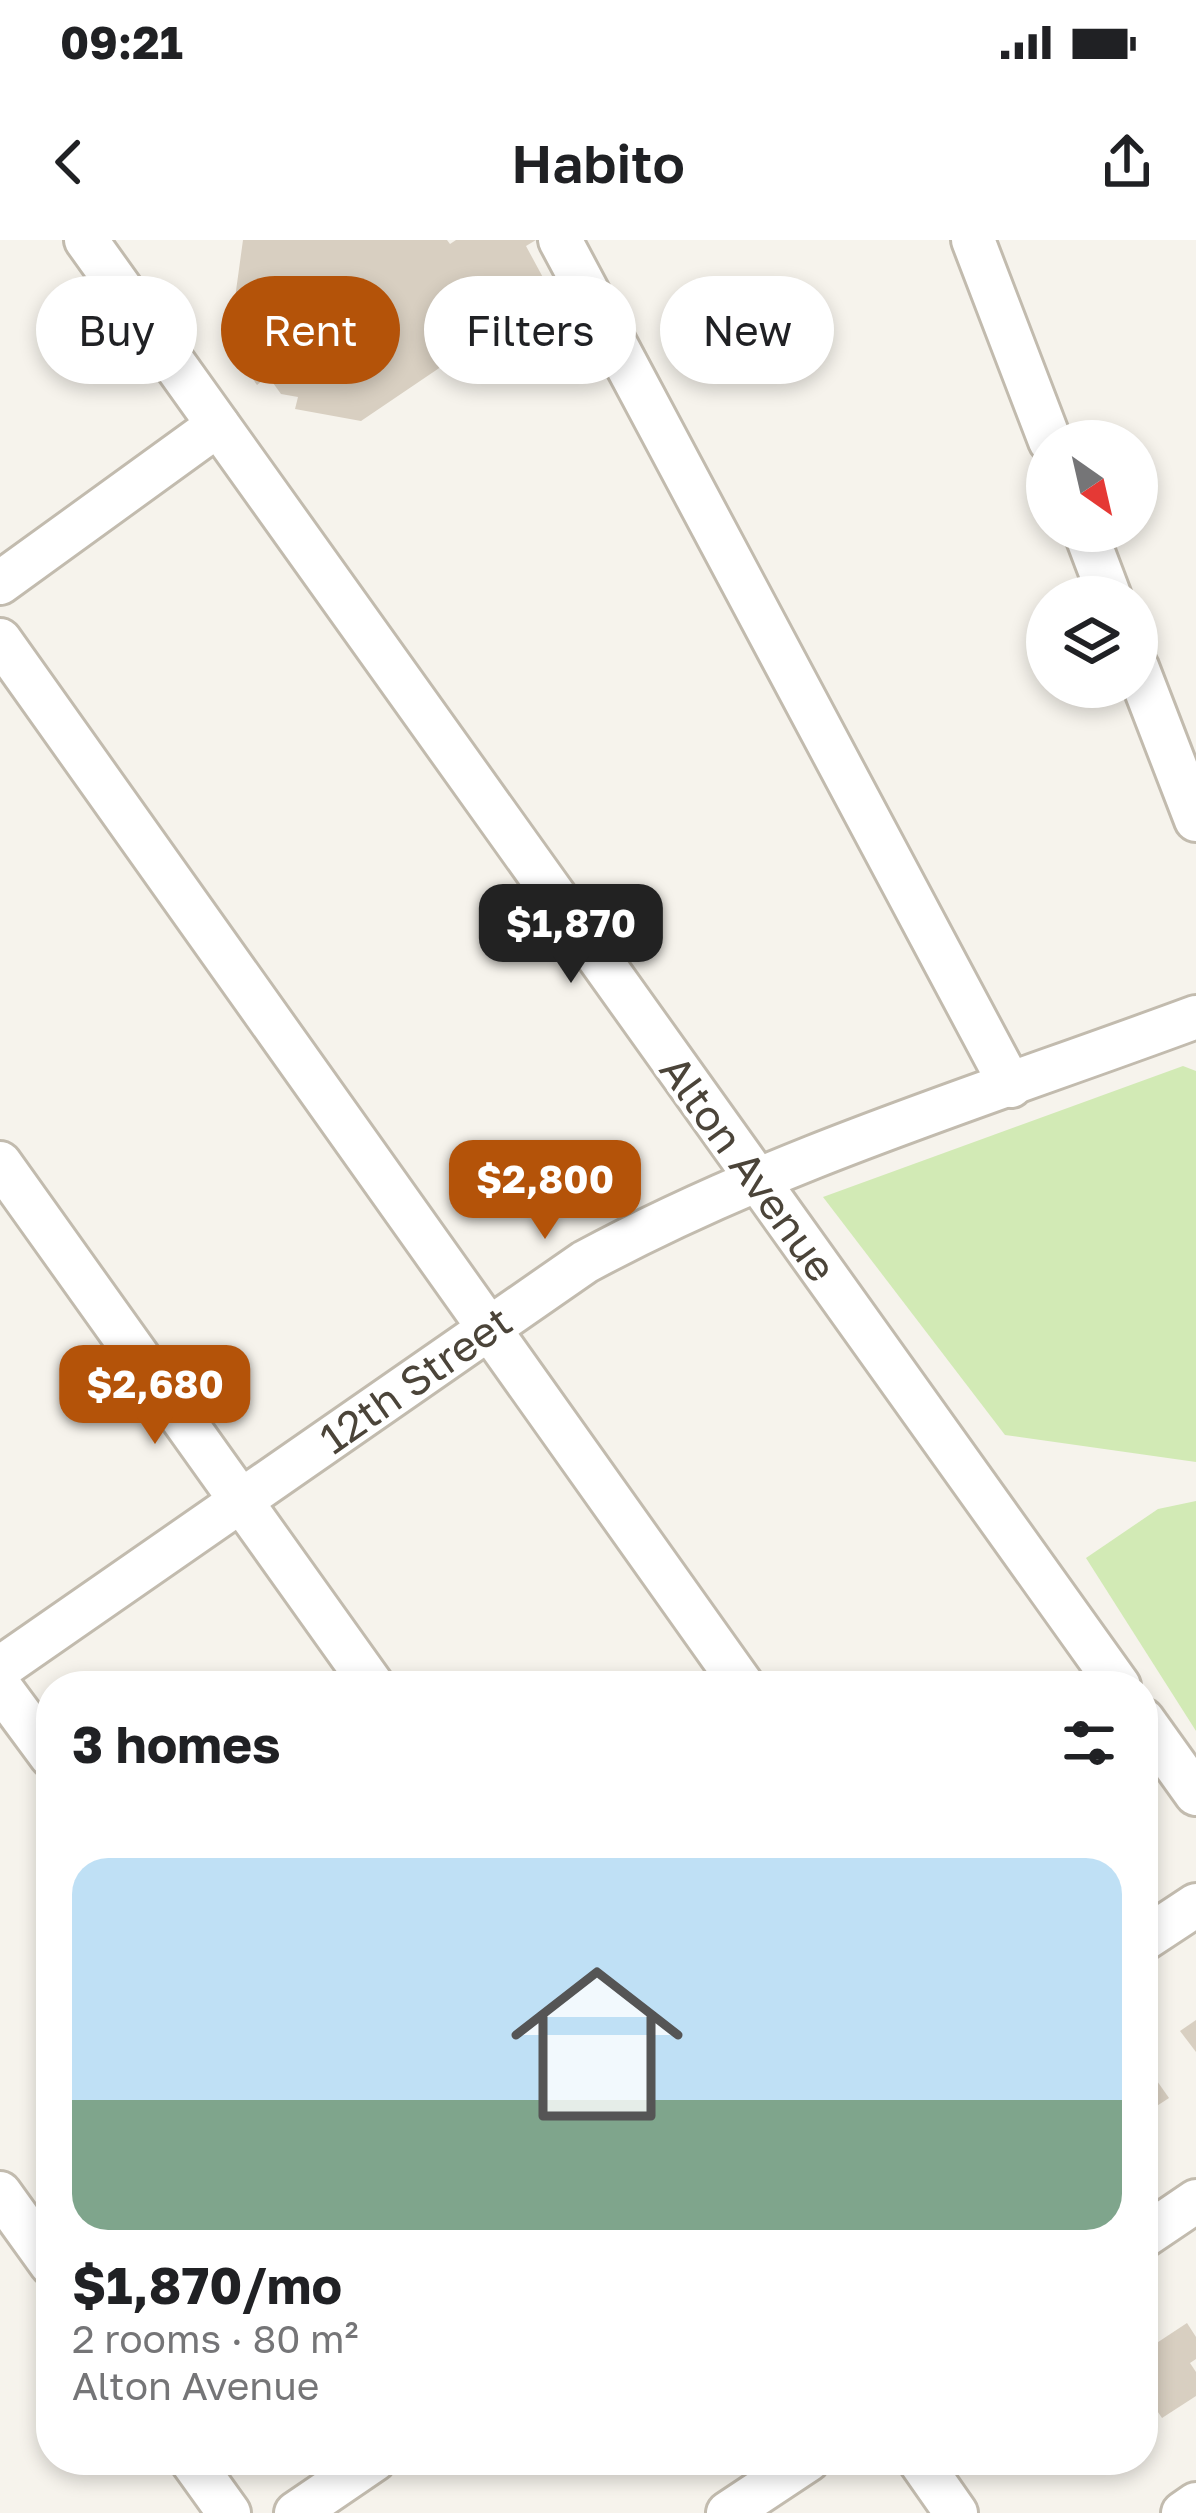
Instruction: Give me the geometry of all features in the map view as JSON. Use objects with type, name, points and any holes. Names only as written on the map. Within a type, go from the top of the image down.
[{"type":"street","name":"Alton Avenue","points":[[86,240],[1108,1671]]},
{"type":"street","points":[[560,240],[1011,1086]]},
{"type":"street","points":[[973,240],[1042,420]]},
{"type":"street","points":[[0,584],[218,424]]},
{"type":"street","points":[[0,640],[732,1671]]},
{"type":"street","points":[[1153,708],[1196,820]]},
{"type":"street","name":"12th Street","points":[[0,1668],[585,1262],[652,1226],[758,1180],[1196,1017]]},
{"type":"street","points":[[0,1162],[362,1671]]},
{"type":"street","points":[[0,1688],[36,1736]]},
{"type":"street","points":[[1158,1741],[1196,1794]]},
{"type":"street","points":[[1158,1930],[1196,1904]]},
{"type":"street","points":[[0,2193],[36,2243]]},
{"type":"street","points":[[1158,2226],[1196,2201]]},
{"type":"street","points":[[202,2475],[229,2513]]},
{"type":"street","points":[[296,2513],[352,2475]]},
{"type":"street","points":[[728,2513],[785,2475]]},
{"type":"street","points":[[929,2475],[956,2513]]},
{"type":"street","points":[[1183,2513],[1196,2504]]},
{"type":"green space","points":[[1183,1066],[1196,1071],[1196,1462],[1005,1435],[823,1197]]},
{"type":"green space","points":[[1196,1501],[1196,1731],[1086,1558],[1158,1509]]},
{"type":"building","points":[[243,240],[447,240],[450,244],[456,240],[536,240],[526,246],[542,276],[424,276],[424,378],[361,421],[295,409],[298,397],[281,394],[274,384],[400,384],[400,276],[238,276]]},
{"type":"building","points":[[1196,2020],[1196,2052],[1180,2031]]},
{"type":"building","points":[[1158,2082],[1169,2098],[1158,2105]]},
{"type":"building","points":[[1187,2323],[1196,2337],[1196,2359],[1190,2363],[1196,2372],[1196,2396],[1162,2418],[1158,2412],[1158,2342]]}]
